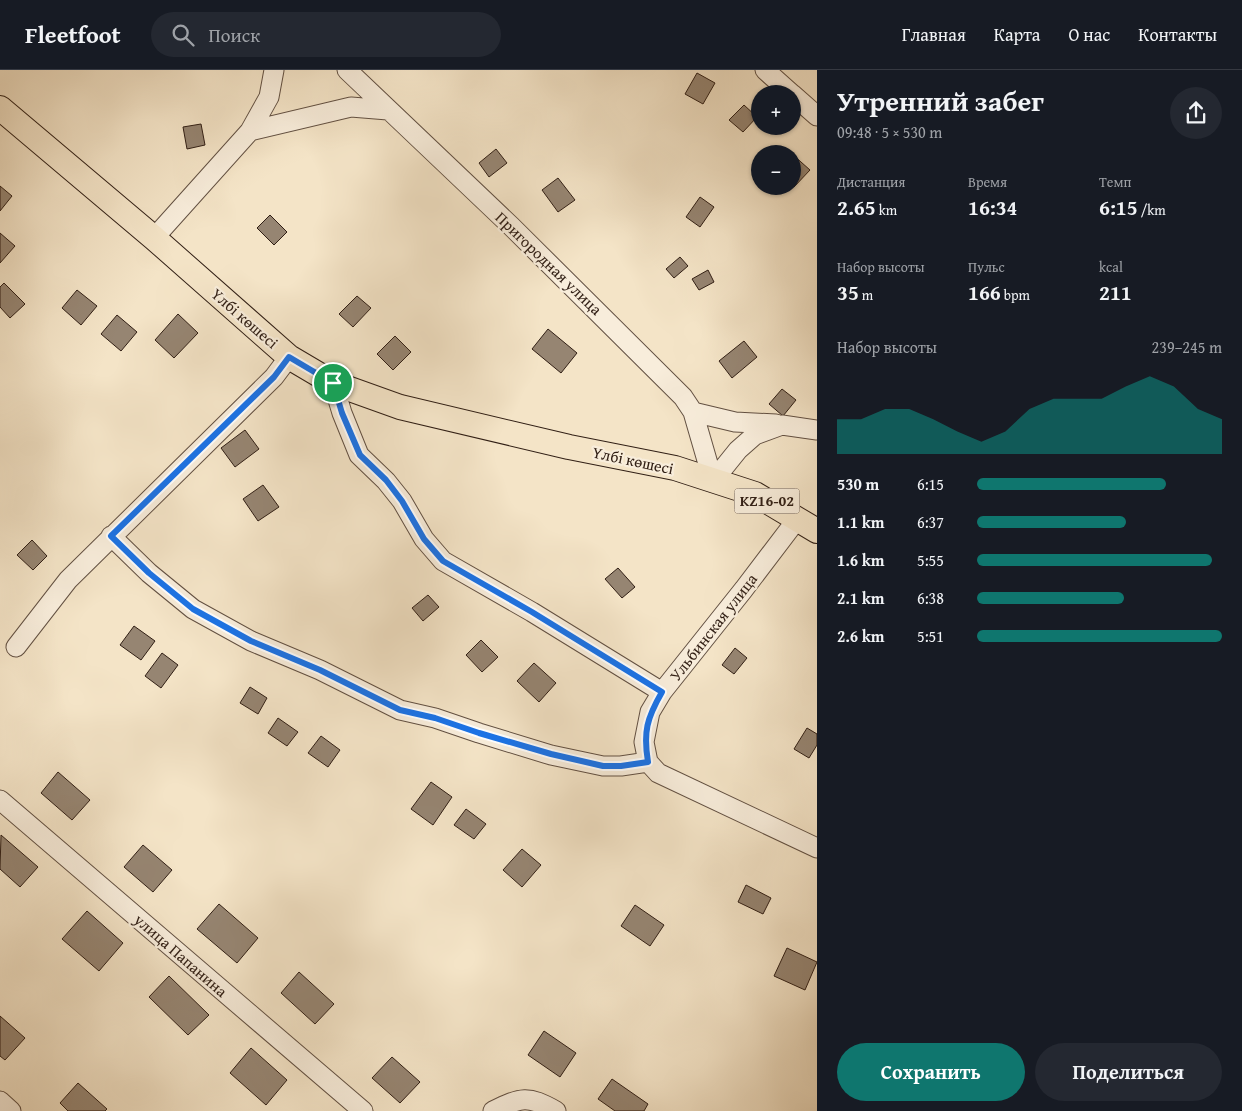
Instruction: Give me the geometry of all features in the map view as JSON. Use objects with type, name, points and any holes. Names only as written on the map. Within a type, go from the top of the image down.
[{"type":"main road","name":"Үлбі көшесі","points":[[0,108],[154,238],[289,357],[333,383],[400,407],[569,447],[675,468],[713,480]]},
{"type":"main road","name":"KZ16-02","points":[[713,480],[755,494],[807,524]]},
{"type":"street","points":[[154,238],[250,131],[268,97],[274,70]]},
{"type":"street","name":"Пригородная улица","points":[[347,70],[512,226],[683,397],[693,412],[713,480]]},
{"type":"street","points":[[765,70],[782,85]]},
{"type":"street","points":[[801,102],[817,116]]},
{"type":"street","points":[[250,131],[351,107],[388,110]]},
{"type":"street","points":[[16,647],[68,580],[274,377],[289,357]]},
{"type":"street","points":[[333,383],[342,413],[360,455],[386,480],[402,501],[424,539],[443,561],[540,617],[662,692]]},
{"type":"street","points":[[693,412],[735,422],[782,425],[817,430]]},
{"type":"street","points":[[713,480],[738,450],[755,435],[782,425]]},
{"type":"street","name":"Ульбинская улица","points":[[648,762],[644,742],[650,712],[662,692],[744,589],[807,524]]},
{"type":"street","points":[[111,536],[149,573],[193,609],[251,641],[320,670],[400,710],[435,718],[551,754],[603,766],[621,766],[648,762],[658,773],[817,848]]},
{"type":"street","name":"улица Папанина","points":[[0,800],[363,1111]]},
{"type":"street","points":[[493,1111],[518,1099],[539,1101],[556,1111]]},
{"type":"street","points":[[0,1101],[11,1111]]},
{"type":"building","points":[[697,73],[715,83],[703,104],[685,94]]},
{"type":"building","points":[[744,105],[751,111],[751,123],[743,132],[729,120]]},
{"type":"building","points":[[201,124],[205,145],[187,149],[183,127]]},
{"type":"building","points":[[496,149],[507,163],[489,177],[479,163]]},
{"type":"building","points":[[801,162],[810,170],[801,180]]},
{"type":"building","points":[[558,178],[575,200],[558,212],[542,190]]},
{"type":"building","points":[[0,186],[12,196],[0,211]]},
{"type":"building","points":[[700,197],[714,207],[700,227],[686,217]]},
{"type":"building","points":[[270,215],[287,232],[274,245],[257,228]]},
{"type":"building","points":[[0,233],[15,246],[0,263]]},
{"type":"building","points":[[680,257],[688,266],[674,278],[666,269]]},
{"type":"building","points":[[708,270],[714,282],[699,290],[692,279]]},
{"type":"building","points":[[4,283],[25,304],[10,318],[0,307],[0,287]]},
{"type":"building","points":[[77,290],[97,306],[81,325],[62,308]]},
{"type":"building","points":[[357,296],[371,308],[353,327],[339,314]]},
{"type":"building","points":[[178,314],[198,333],[174,358],[155,340]]},
{"type":"building","points":[[117,315],[137,332],[121,351],[101,334]]},
{"type":"building","points":[[548,329],[577,353],[561,373],[532,349]]},
{"type":"building","points":[[395,336],[411,352],[393,370],[377,354]]},
{"type":"building","points":[[744,341],[757,357],[732,378],[719,361]]},
{"type":"building","points":[[782,389],[796,400],[783,416],[769,404]]},
{"type":"building","points":[[245,430],[259,449],[235,467],[221,448]]},
{"type":"building","points":[[263,485],[279,507],[258,521],[243,499]]},
{"type":"building","points":[[32,540],[47,556],[33,570],[17,555]]},
{"type":"building","points":[[618,568],[635,587],[622,598],[605,579]]},
{"type":"building","points":[[428,595],[439,607],[423,621],[412,608]]},
{"type":"building","points":[[134,626],[155,641],[141,660],[120,645]]},
{"type":"building","points":[[481,640],[498,657],[482,672],[466,655]]},
{"type":"building","points":[[735,648],[747,658],[734,674],[722,665]]},
{"type":"building","points":[[162,653],[178,665],[161,688],[145,676]]},
{"type":"building","points":[[534,663],[556,683],[539,702],[517,681]]},
{"type":"building","points":[[250,687],[267,698],[258,714],[240,703]]},
{"type":"building","points":[[278,718],[298,732],[287,746],[268,733]]},
{"type":"building","points":[[807,728],[817,734],[817,745],[809,758],[794,749]]},
{"type":"building","points":[[321,736],[340,750],[328,767],[308,753]]},
{"type":"building","points":[[58,772],[90,800],[72,820],[41,793]]},
{"type":"building","points":[[431,782],[452,797],[433,825],[411,809]]},
{"type":"building","points":[[466,809],[486,824],[474,839],[454,825]]},
{"type":"building","points":[[1,835],[38,867],[20,887],[0,869]]},
{"type":"building","points":[[143,845],[172,870],[153,892],[124,867]]},
{"type":"building","points":[[522,849],[541,865],[522,887],[503,870]]},
{"type":"building","points":[[746,885],[771,898],[763,914],[738,902]]},
{"type":"building","points":[[219,904],[258,938],[237,963],[197,929]]},
{"type":"building","points":[[635,905],[664,925],[650,946],[621,926]]},
{"type":"building","points":[[87,911],[123,943],[99,971],[62,939]]},
{"type":"building","points":[[787,948],[817,962],[805,990],[774,976]]},
{"type":"building","points":[[299,972],[334,1004],[315,1024],[281,993]]},
{"type":"building","points":[[169,976],[209,1015],[188,1035],[149,997]]},
{"type":"building","points":[[0,1016],[25,1038],[5,1060],[0,1056]]},
{"type":"building","points":[[544,1031],[576,1053],[560,1077],[528,1055]]},
{"type":"building","points":[[251,1048],[287,1080],[266,1105],[230,1073]]},
{"type":"building","points":[[392,1057],[420,1082],[400,1103],[372,1078]]},
{"type":"building","points":[[612,1079],[648,1104],[644,1111],[615,1111],[598,1099]]},
{"type":"building","points":[[78,1083],[107,1109],[105,1111],[68,1111],[60,1103]]},
{"type":"route","points":[[289,357],[333,383],[342,413],[360,455],[386,480],[402,501],[424,539],[443,561],[532,612],[662,692],[650,712],[644,742],[648,762],[621,766],[603,766],[551,754],[435,718],[400,710],[320,670],[251,641],[193,609],[149,573],[111,536],[274,377],[289,357]]}]
